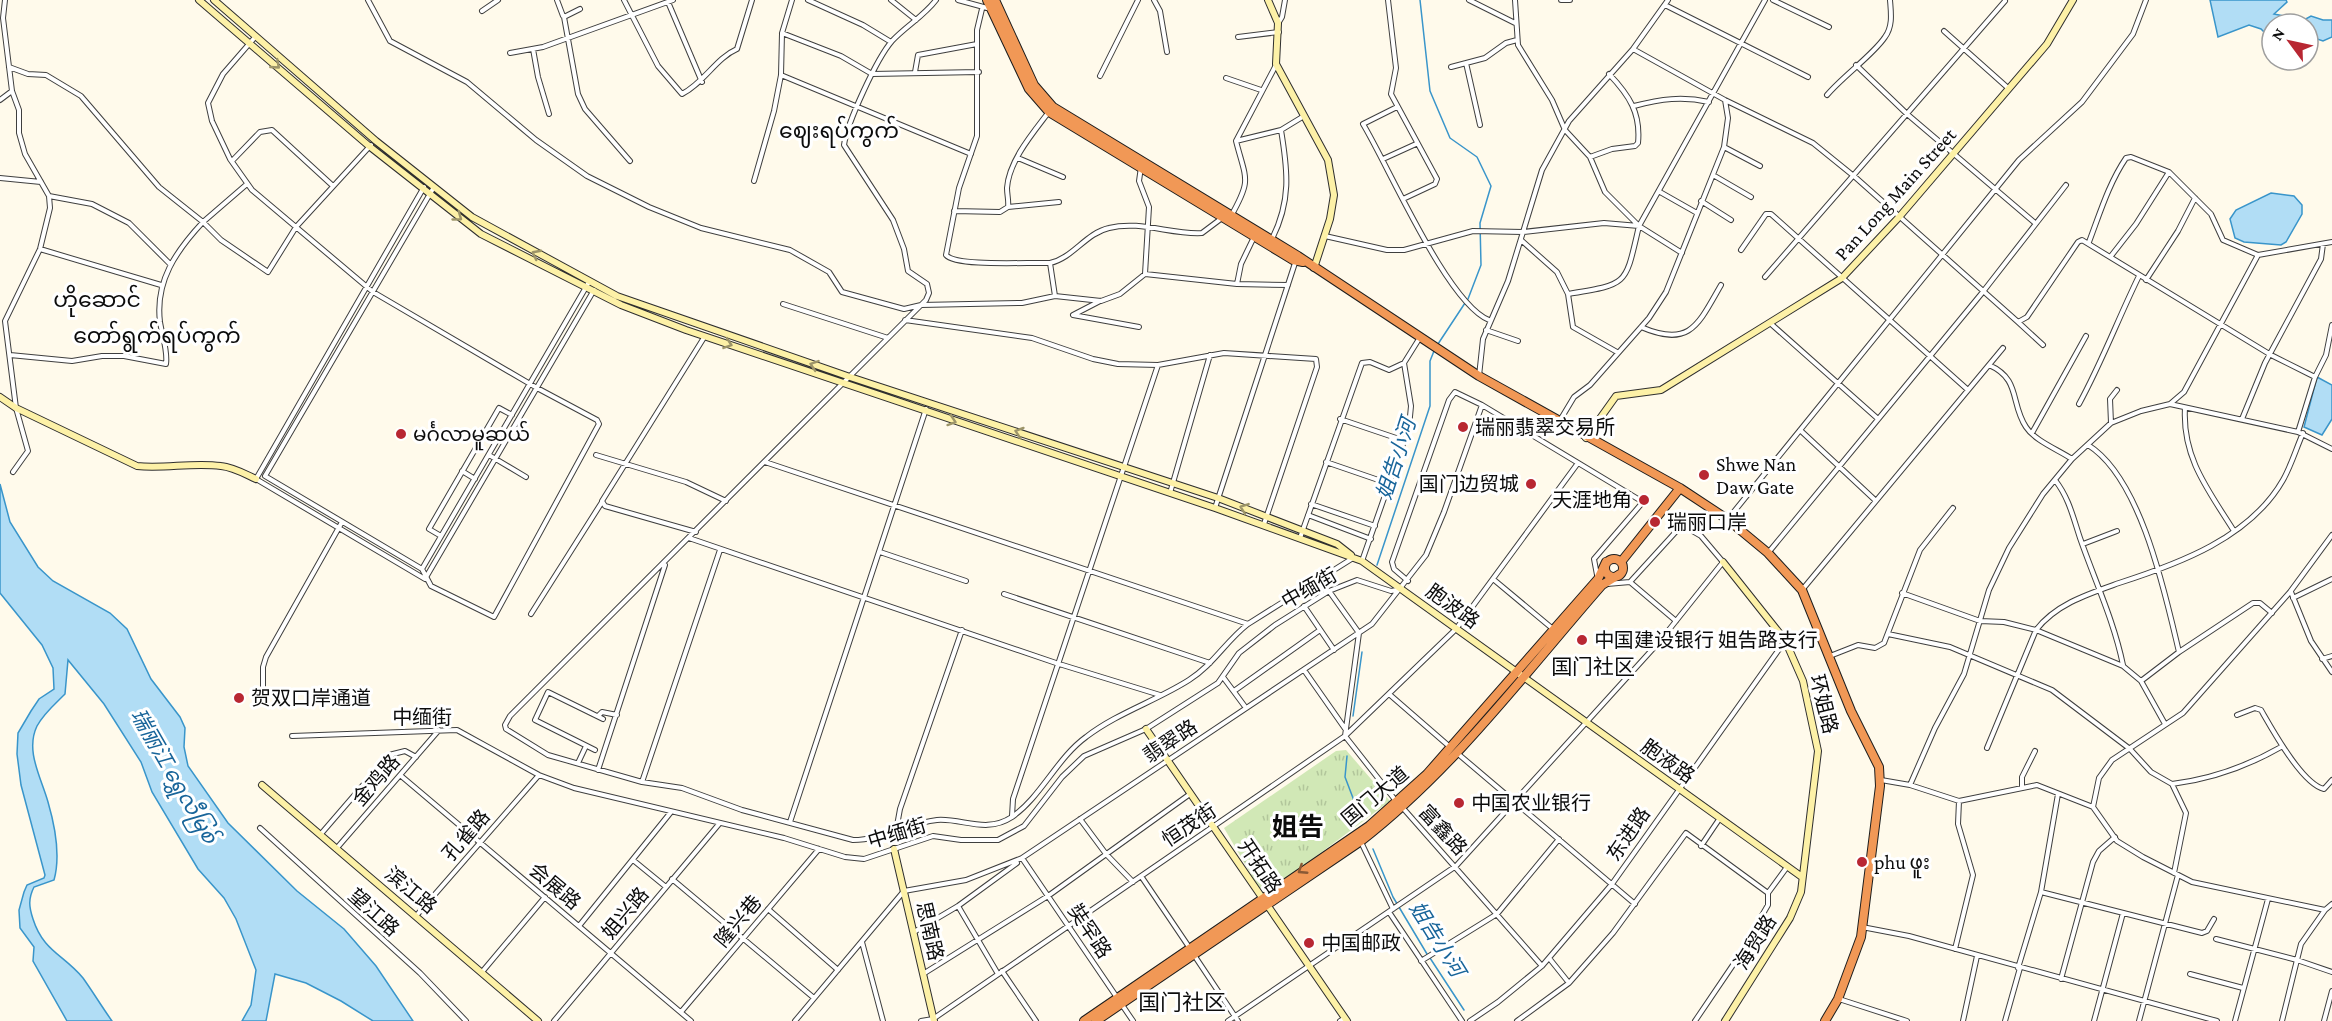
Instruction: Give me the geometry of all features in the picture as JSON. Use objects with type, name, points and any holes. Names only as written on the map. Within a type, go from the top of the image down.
[{"type":"highway","points":[[987,0],[987,9],[1029,89],[1048,112],[1227,217],[1271,240],[1299,260]]},
{"type":"highway","points":[[995,0],[1034,85],[1053,107],[1227,217],[1254,237],[1314,268],[1419,339],[1479,376],[1559,423],[1680,488],[1727,519],[1768,553],[1802,590],[1851,711],[1879,767],[1880,779],[1862,927],[1838,999],[1825,1021]]},
{"type":"highway","points":[[1621,562],[1680,488]]},
{"type":"highway","points":[[1614,558],[1621,562],[1623,569],[1620,574],[1614,577],[1606,573],[1606,562],[1614,558]]},
{"type":"highway","name":"国门大道","points":[[1264,901],[1361,841],[1400,805],[1454,750],[1600,582],[1606,562]]},
{"type":"highway","name":"国门大道","points":[[1519,674],[1553,629],[1600,582],[1620,574]]},
{"type":"highway","name":"国门大道","points":[[1084,1021],[1119,1001],[1400,805]]},
{"type":"highway","name":"国门大道","points":[[1096,1021],[1119,1001]]},
{"type":"street","points":[[5,0],[3,18],[12,91],[19,110],[19,133],[25,154],[49,196],[50,208],[40,249],[5,321],[16,408],[28,451],[14,472]]},
{"type":"street","points":[[199,0],[369,146],[481,234],[591,287],[850,377],[1218,498],[1337,544],[1354,557]]},
{"type":"street","points":[[214,0],[376,141],[488,228],[621,305],[924,412],[1121,476],[1354,557]]},
{"type":"street","points":[[368,0],[390,41],[467,82],[536,140],[612,190],[701,228],[790,250],[829,272],[842,292],[904,309],[921,305],[1022,303],[1055,296],[1101,301]]},
{"type":"street","points":[[482,11],[498,0]]},
{"type":"street","points":[[557,0],[564,17],[578,94],[585,109],[630,161]]},
{"type":"street","points":[[624,0],[658,66],[681,93],[702,82],[727,53],[737,49],[752,0]]},
{"type":"street","points":[[754,181],[769,135],[781,75],[782,33],[792,0]]},
{"type":"street","points":[[808,0],[863,25],[891,42]]},
{"type":"street","points":[[891,0],[916,20]]},
{"type":"street","points":[[936,0],[891,42],[872,74],[844,145],[893,220],[904,249],[908,271],[929,289],[921,305],[507,720],[505,725],[510,732],[548,755],[642,782],[682,788],[742,810],[853,840],[867,840],[936,820],[976,826],[990,825],[1011,817],[1084,738],[1189,680],[1211,663],[1235,634],[1248,624],[1354,557]]},
{"type":"street","points":[[958,0],[987,9],[977,44],[978,124],[971,154],[958,188],[946,255],[950,259],[970,263],[1050,263],[1058,261],[1096,233],[1110,228],[1148,227],[1202,233],[1227,217],[1245,190],[1247,181],[1236,141],[1276,64],[1278,23],[1268,0]]},
{"type":"street","points":[[1100,76],[1138,0]]},
{"type":"street","points":[[1154,0],[1160,11],[1167,52]]},
{"type":"street","points":[[1278,23],[1282,17],[1285,0]]},
{"type":"street","points":[[1388,0],[1396,68],[1390,94],[1437,182],[1403,199]]},
{"type":"street","points":[[1469,0],[1515,23]]},
{"type":"street","points":[[1515,0],[1517,40],[1552,100],[1565,130],[1590,157],[1605,192],[1639,226],[1683,253]]},
{"type":"street","points":[[1561,0],[1570,0]]},
{"type":"street","points":[[1568,294],[1616,285],[1629,267],[1639,226],[1765,0]]},
{"type":"street","points":[[1773,0],[1829,27]]},
{"type":"street","points":[[1827,95],[1885,38],[1890,26],[1890,0]]},
{"type":"street","name":"Pan Long Main Street","points":[[1586,438],[1617,396],[1661,390],[1842,278],[1900,216],[2056,34],[2073,0]]},
{"type":"street","points":[[1727,519],[2019,160],[2082,102],[2133,34],[2146,0]]},
{"type":"street","points":[[510,53],[533,49],[670,1],[702,82]]},
{"type":"street","points":[[1765,277],[1855,177],[2005,1]]},
{"type":"street","points":[[1479,376],[1489,320],[1508,280],[1538,180],[1565,130],[1609,74],[1633,49],[1666,2],[1740,44],[1808,77]]},
{"type":"street","points":[[564,17],[580,9]]},
{"type":"street","points":[[1944,31],[2008,88]]},
{"type":"street","points":[[1238,37],[1279,32]]},
{"type":"street","points":[[782,33],[841,56],[872,74],[979,72]]},
{"type":"street","points":[[0,397],[16,408],[137,466],[155,468],[198,464],[224,466],[256,479],[425,579],[431,586],[490,617],[497,615],[599,424],[597,420],[537,388],[373,292],[247,184],[232,161],[212,121],[208,103],[223,74],[256,36]]},
{"type":"street","points":[[1451,67],[1485,58],[1506,43],[1517,40]]},
{"type":"street","points":[[915,72],[918,55],[977,44]]},
{"type":"street","points":[[533,49],[538,77],[549,114]]},
{"type":"street","points":[[1633,49],[1725,100],[1813,143],[1900,216],[2043,345]]},
{"type":"street","points":[[1466,63],[1480,125]]},
{"type":"street","points":[[1276,64],[1328,160],[1334,195],[1325,236],[1314,268]]},
{"type":"street","points":[[1856,65],[1907,114],[2035,224]]},
{"type":"street","points":[[9,68],[28,74],[46,75],[81,96],[159,187],[264,272],[271,270],[296,227],[376,141]]},
{"type":"street","points":[[1590,157],[1612,148],[1637,145],[1638,126],[1634,106],[1609,74]]},
{"type":"street","points":[[781,75],[971,154]]},
{"type":"street","points":[[1226,78],[1261,90]]},
{"type":"street","points":[[0,100],[12,91]]},
{"type":"street","points":[[1634,106],[1689,97],[1709,102]]},
{"type":"street","points":[[1559,423],[1574,398],[1590,385],[1641,327],[1666,292],[1724,147],[1728,118],[1725,100]]},
{"type":"street","points":[[1397,107],[1363,122],[1427,244],[1468,305],[1478,315],[1489,320]]},
{"type":"street","points":[[1008,207],[1007,189],[1017,158],[1048,112]]},
{"type":"street","points":[[1236,141],[1281,130],[1305,115]]},
{"type":"street","points":[[232,161],[260,132],[272,130],[333,186]]},
{"type":"street","points":[[1271,240],[1283,217],[1287,198],[1286,160],[1281,130]]},
{"type":"street","points":[[1383,159],[1416,144]]},
{"type":"street","points":[[1724,147],[1760,166]]},
{"type":"street","points":[[2089,242],[2107,201],[2111,182],[2126,158],[2131,157],[2169,172],[2211,214],[2223,240],[2258,255],[2332,242]]},
{"type":"street","points":[[1017,158],[1063,177]]},
{"type":"street","points":[[1141,167],[1138,181],[1149,207],[1145,274]]},
{"type":"street","points":[[2111,256],[2136,224],[2169,172]]},
{"type":"street","points":[[1713,175],[1751,197]]},
{"type":"street","points":[[0,178],[41,182]]},
{"type":"street","points":[[256,479],[427,181]]},
{"type":"street","points":[[10,355],[72,362],[102,356],[124,356],[166,364],[159,311],[160,285],[184,242],[203,222],[247,184]]},
{"type":"street","points":[[1768,553],[1982,292],[2066,185]]},
{"type":"street","points":[[425,579],[422,569],[265,476],[434,187]]},
{"type":"street","points":[[1660,192],[1697,213]]},
{"type":"street","points":[[49,196],[92,204],[129,223],[170,264]]},
{"type":"street","points":[[2146,280],[2178,231],[2195,198]]},
{"type":"street","points":[[1701,201],[1731,220]]},
{"type":"street","points":[[954,211],[1000,212],[1008,207],[1059,202]]},
{"type":"street","points":[[1741,250],[1768,213],[1968,390]]},
{"type":"street","points":[[1325,236],[1387,250],[1404,250],[1477,232],[1523,232],[1593,224],[1639,226]]},
{"type":"street","points":[[1237,284],[1241,264],[1254,237]]},
{"type":"street","points":[[1521,240],[1544,263],[1554,268],[1568,294],[1573,327],[1617,352]]},
{"type":"street","points":[[2018,322],[2027,317],[2080,240],[2089,242],[2139,276],[2222,323],[2271,355],[2315,377]]},
{"type":"street","points":[[2242,419],[2271,355],[2318,267],[2323,244]]},
{"type":"street","points":[[40,249],[160,285]]},
{"type":"street","points":[[1910,785],[1935,728],[1964,674],[1989,590],[2009,548],[2072,459],[2111,423],[2141,411],[2170,404],[2184,392],[2258,255]]},
{"type":"street","points":[[1215,508],[1288,285],[1299,260]]},
{"type":"street","points":[[1050,263],[1055,296]]},
{"type":"street","points":[[1139,327],[1073,315],[1120,294],[1145,274],[1237,284],[1288,285]]},
{"type":"street","points":[[2079,404],[2103,361],[2108,340],[2139,276]]},
{"type":"street","points":[[1641,327],[1660,336],[1683,335],[1697,322],[1721,285]]},
{"type":"street","points":[[422,569],[512,415],[591,287]]},
{"type":"street","points":[[425,579],[537,388],[591,287]]},
{"type":"street","points":[[783,304],[888,338]]},
{"type":"street","points":[[905,320],[1032,338],[1093,359],[1118,364],[1158,365],[1224,353],[1313,358],[1318,364],[1264,525]]},
{"type":"street","points":[[1770,322],[1877,418]]},
{"type":"street","points":[[1987,748],[2036,630],[2054,610],[2101,589],[2182,561],[2234,531],[2264,506],[2282,481],[2300,433],[2315,377],[2326,355],[2332,325]]},
{"type":"street","points":[[1486,330],[1518,341]]},
{"type":"street","points":[[531,614],[705,336]]},
{"type":"street","points":[[2032,433],[2086,336]]},
{"type":"street","points":[[1300,538],[1340,419],[1362,363],[1370,362],[1389,370],[1404,363],[1419,339]]},
{"type":"street","points":[[1802,590],[2003,348]]},
{"type":"street","points":[[1170,493],[1210,356]]},
{"type":"street","points":[[1362,561],[1405,441],[1411,406],[1404,363]]},
{"type":"street","points":[[1011,817],[1013,799],[1056,663],[1074,617],[1158,365]]},
{"type":"street","points":[[1989,365],[2003,372],[2009,380],[2024,424],[2032,433],[2072,459]]},
{"type":"street","points":[[2111,423],[2110,399],[2117,390]]},
{"type":"street","points":[[1408,581],[1394,569],[1392,562],[1449,400],[1455,392],[1482,405],[1643,502],[1594,559],[1600,582],[1630,582],[1676,621]]},
{"type":"street","points":[[789,822],[928,402]]},
{"type":"street","points":[[2170,404],[2300,433],[2332,449]]},
{"type":"street","name":"翡翠路","points":[[904,891],[966,880],[1022,858],[1334,650],[1383,614],[1426,555],[1435,536],[1482,405]]},
{"type":"street","points":[[441,536],[429,529],[462,471],[499,408],[512,415]]},
{"type":"street","points":[[2186,408],[2186,444],[2200,476],[2234,531]]},
{"type":"street","points":[[1340,419],[1405,441]]},
{"type":"street","points":[[994,434],[997,425]]},
{"type":"street","points":[[1800,430],[1876,501]]},
{"type":"street","points":[[1052,453],[1054,443]]},
{"type":"street","points":[[2088,445],[2101,453],[2140,519],[2159,570],[2179,652]]},
{"type":"street","points":[[489,455],[526,477]]},
{"type":"street","points":[[596,455],[686,482],[726,501]]},
{"type":"street","points":[[765,462],[1248,624]]},
{"type":"street","points":[[1326,462],[1390,484]]},
{"type":"street","name":"恒茂街","points":[[921,1021],[934,1020],[1345,736],[1456,629],[1578,463]]},
{"type":"street","points":[[462,471],[475,479]]},
{"type":"street","points":[[2055,480],[2067,497],[2101,589],[2123,666]]},
{"type":"street","points":[[602,501],[605,506],[696,532]]},
{"type":"street","points":[[1311,504],[1375,526]]},
{"type":"street","points":[[1830,656],[1858,645],[1875,648],[1884,643],[1920,550],[1953,508]]},
{"type":"street","points":[[1308,515],[1371,539]]},
{"type":"street","points":[[263,696],[263,667],[266,657],[342,522]]},
{"type":"street","points":[[1228,1021],[1456,866],[1676,621],[1724,562],[1701,536],[1682,525],[1630,582]]},
{"type":"street","points":[[2083,544],[2117,531]]},
{"type":"street","points":[[2093,807],[2099,778],[2112,760],[2183,713],[2290,592],[2332,535]]},
{"type":"street","points":[[690,538],[1056,663],[1160,695]]},
{"type":"street","points":[[642,782],[720,550]]},
{"type":"street","points":[[880,552],[966,581]]},
{"type":"street","name":"胞波路","points":[[1354,557],[1370,566],[1519,674]]},
{"type":"street","points":[[598,770],[666,562]]},
{"type":"street","name":"环姐路","points":[[1724,562],[1785,640],[1803,681],[1818,751],[1802,877]]},
{"type":"street","points":[[1493,579],[1553,629]]},
{"type":"street","points":[[2292,598],[2332,579]]},
{"type":"street","name":"中缅街","points":[[292,736],[458,730],[539,775],[574,788],[864,859],[933,836],[961,840],[998,840],[1024,826],[1062,777],[1084,756],[1146,729],[1223,677],[1239,652],[1304,606],[1329,591],[1357,580],[1390,591],[1401,589]]},
{"type":"street","points":[[1329,591],[1359,633],[1345,736]]},
{"type":"street","points":[[2290,592],[2322,659],[2332,672]]},
{"type":"street","points":[[1902,593],[1980,621],[2004,622],[2036,630],[2123,666],[2141,681],[2165,724]]},
{"type":"street","points":[[1004,594],[1211,663]]},
{"type":"street","points":[[2141,681],[2179,652],[2253,603],[2260,603],[2272,613]]},
{"type":"street","points":[[1304,606],[1334,650]]},
{"type":"street","points":[[896,832],[900,809],[962,630]]},
{"type":"street","points":[[1234,691],[1320,630]]},
{"type":"street","points":[[1888,634],[1950,647],[2052,690],[2130,749],[2151,772],[2172,784],[2186,813],[2165,926],[2139,1021]]},
{"type":"street","name":"东进路","points":[[1470,1021],[1498,1002],[1542,966],[1612,884],[1785,640]]},
{"type":"street","points":[[2322,659],[2332,656]]},
{"type":"street","points":[[1304,670],[1346,730]]},
{"type":"street","name":"胞液路","points":[[1519,674],[1802,877]]},
{"type":"street","points":[[1223,677],[1246,708]]},
{"type":"street","points":[[595,750],[535,720],[548,692],[603,719]]},
{"type":"street","points":[[1389,694],[1635,904]]},
{"type":"street","points":[[2237,714],[2255,708],[2261,710],[2282,747],[2318,788],[2324,789],[2332,780]]},
{"type":"street","points":[[598,716],[602,711],[617,716]]},
{"type":"street","name":"开拓路","points":[[1146,729],[1344,1020]]},
{"type":"street","name":"金鸡路","points":[[336,849],[439,730]]},
{"type":"street","name":"富鑫路","points":[[1345,736],[1400,805],[1542,966]]},
{"type":"street","points":[[578,763],[586,746]]},
{"type":"street","points":[[2172,784],[2204,780],[2225,774],[2282,747]]},
{"type":"street","points":[[319,836],[389,755],[405,751],[416,757]]},
{"type":"street","points":[[2022,788],[2022,777],[2035,751]]},
{"type":"street","name":"会展路","points":[[400,775],[691,1021]]},
{"type":"street","name":"孔雀路","points":[[416,916],[539,775]]},
{"type":"street","points":[[1880,779],[1910,785],[1959,801],[2037,785],[2093,807],[2115,837],[2143,857],[2192,882],[2328,910]]},
{"type":"street","name":"滨江路","points":[[262,785],[538,1021]]},
{"type":"street","points":[[923,974],[1048,896],[1191,793]]},
{"type":"street","points":[[2005,1021],[2041,892],[2058,794]]},
{"type":"street","points":[[1955,949],[1973,874],[1958,824],[1959,801]]},
{"type":"street","points":[[579,926],[671,812]]},
{"type":"street","points":[[1701,846],[1720,818]]},
{"type":"street","points":[[1080,819],[1106,854],[1133,882]]},
{"type":"street","name":"姐兴路","points":[[554,1021],[718,824]]},
{"type":"street","name":"望江路","points":[[260,828],[420,973],[466,1021]]},
{"type":"street","points":[[1517,1021],[1569,983],[1613,933],[1686,833],[1768,894]]},
{"type":"street","points":[[2061,979],[2093,862],[2099,851],[2115,837]]},
{"type":"street","points":[[1424,960],[1497,914],[1559,839]]},
{"type":"street","points":[[1361,841],[1392,909],[1462,1021]]},
{"type":"street","name":"隆兴巷","points":[[681,1012],[819,849]]},
{"type":"street","name":"思南路","points":[[894,849],[934,1020]]},
{"type":"street","points":[[913,933],[958,906],[1022,858]]},
{"type":"street","name":"奘罕路","points":[[1022,858],[1133,1021]]},
{"type":"street","points":[[633,860],[666,887]]},
{"type":"street","points":[[1695,1021],[1741,953],[1768,904],[1768,894],[1787,866]]},
{"type":"street","points":[[1141,876],[1238,1021]]},
{"type":"street","name":"海贸路","points":[[1725,1021],[1790,918],[1801,892],[1802,877]]},
{"type":"street","points":[[672,879],[814,998]]},
{"type":"street","points":[[795,1021],[904,891]]},
{"type":"street","points":[[2041,892],[2165,926],[2204,933],[2214,919]]},
{"type":"street","points":[[482,972],[545,897]]},
{"type":"street","points":[[2235,1021],[2268,899]]},
{"type":"street","points":[[2282,1021],[2301,944],[2332,904]]},
{"type":"street","points":[[958,906],[1000,973],[1036,1021]]},
{"type":"street","points":[[768,909],[838,970]]},
{"type":"street","points":[[2094,1021],[2123,913]]},
{"type":"street","points":[[1862,927],[1909,936],[2217,1021]]},
{"type":"street","points":[[2216,939],[2297,960],[2332,972]]},
{"type":"street","points":[[862,942],[883,1021]]},
{"type":"street","points":[[1963,1021],[1977,956]]},
{"type":"street","points":[[1550,958],[1569,983]]},
{"type":"street","points":[[2190,974],[2243,988]]},
{"type":"street","points":[[2324,1021],[2332,992]]},
{"type":"street","points":[[1838,999],[1907,1021]]},
{"type":"street","points":[[2186,1021],[2188,1013]]},
{"type":"green space","points":[[1346,750],[1390,801],[1275,887],[1259,888],[1224,828],[1336,751]]},
{"type":"water","points":[[2210,0],[2286,0],[2287,2],[2276,12],[2260,12],[2260,29],[2249,25],[2218,37]]},
{"type":"water","points":[[2320,19],[2332,20],[2332,37],[2320,40]]},
{"type":"water","points":[[2271,193],[2294,196],[2302,205],[2302,214],[2286,242],[2281,245],[2244,242],[2235,238],[2230,219],[2236,210]]},
{"type":"water","points":[[2317,377],[2332,385],[2332,419],[2322,435],[2304,427]]},
{"type":"water","name":"瑞丽江 ရွှေလီမြစ်","points":[[0,484],[10,522],[38,567],[53,581],[110,613],[127,629],[151,679],[180,717],[185,728],[184,747],[188,766],[228,823],[297,891],[344,929],[376,966],[413,1021],[373,1021],[306,983],[275,974],[266,1021],[242,1021],[251,1005],[256,970],[236,919],[224,898],[198,869],[152,792],[141,762],[104,704],[68,660],[65,694],[43,717],[34,735],[33,754],[53,821],[57,861],[54,880],[34,887],[30,907],[42,938],[83,978],[112,1021],[67,1021],[33,961],[34,947],[20,928],[19,910],[27,885],[44,878],[45,875],[21,785],[17,754],[18,733],[39,699],[54,689],[53,668],[42,645],[0,593]]},
{"type":"waterway","points":[[1420,0],[1430,91],[1450,138],[1477,157],[1491,186],[1480,223],[1481,265],[1468,299]]},
{"type":"waterway","points":[[1438,344],[1465,303]]},
{"type":"waterway","name":"姐告小河","points":[[1377,565],[1430,406],[1430,361],[1434,351]]},
{"type":"waterway","name":"姐告小河","points":[[1353,716],[1362,652]]},
{"type":"waterway","name":"姐告小河","points":[[1347,756],[1345,777],[1361,819]]},
{"type":"waterway","name":"姐告小河","points":[[1373,849],[1393,897],[1427,954]]},
{"type":"waterway","name":"姐告小河","points":[[1430,958],[1464,1010]]},
{"type":"place","name":"瑞丽翡翠交易所","points":[[1463,427]]},
{"type":"place","name":"မင်္ဂလာမူဆယ်","points":[[401,434]]},
{"type":"place","name":"Shwe Nan Daw Gate","points":[[1704,475]]},
{"type":"place","name":"国门边贸城","points":[[1531,484]]},
{"type":"place","name":"天涯地角","points":[[1644,500]]},
{"type":"place","name":"瑞丽口岸","points":[[1655,522]]},
{"type":"place","name":"中国建设银行 姐告路支行","points":[[1582,640]]},
{"type":"place","name":"贺双口岸通道","points":[[239,698]]},
{"type":"place","name":"中国农业银行","points":[[1459,803]]},
{"type":"place","name":"phu ဖူး","points":[[1862,862]]},
{"type":"place","name":"中国邮政","points":[[1309,943]]},
{"type":"district","name":"ဈေးရပ်ကွက်","points":[[839,130]]},
{"type":"district","name":"ဟိုဆောင်","points":[[97,299]]},
{"type":"district","name":"တော်ရွက်ရပ်ကွက်","points":[[157,335]]},
{"type":"district","name":"国门社区","points":[[1593,667]]},
{"type":"district","name":"姐告","points":[[1298,827]]},
{"type":"district","name":"国门社区","points":[[1182,1002]]}]
